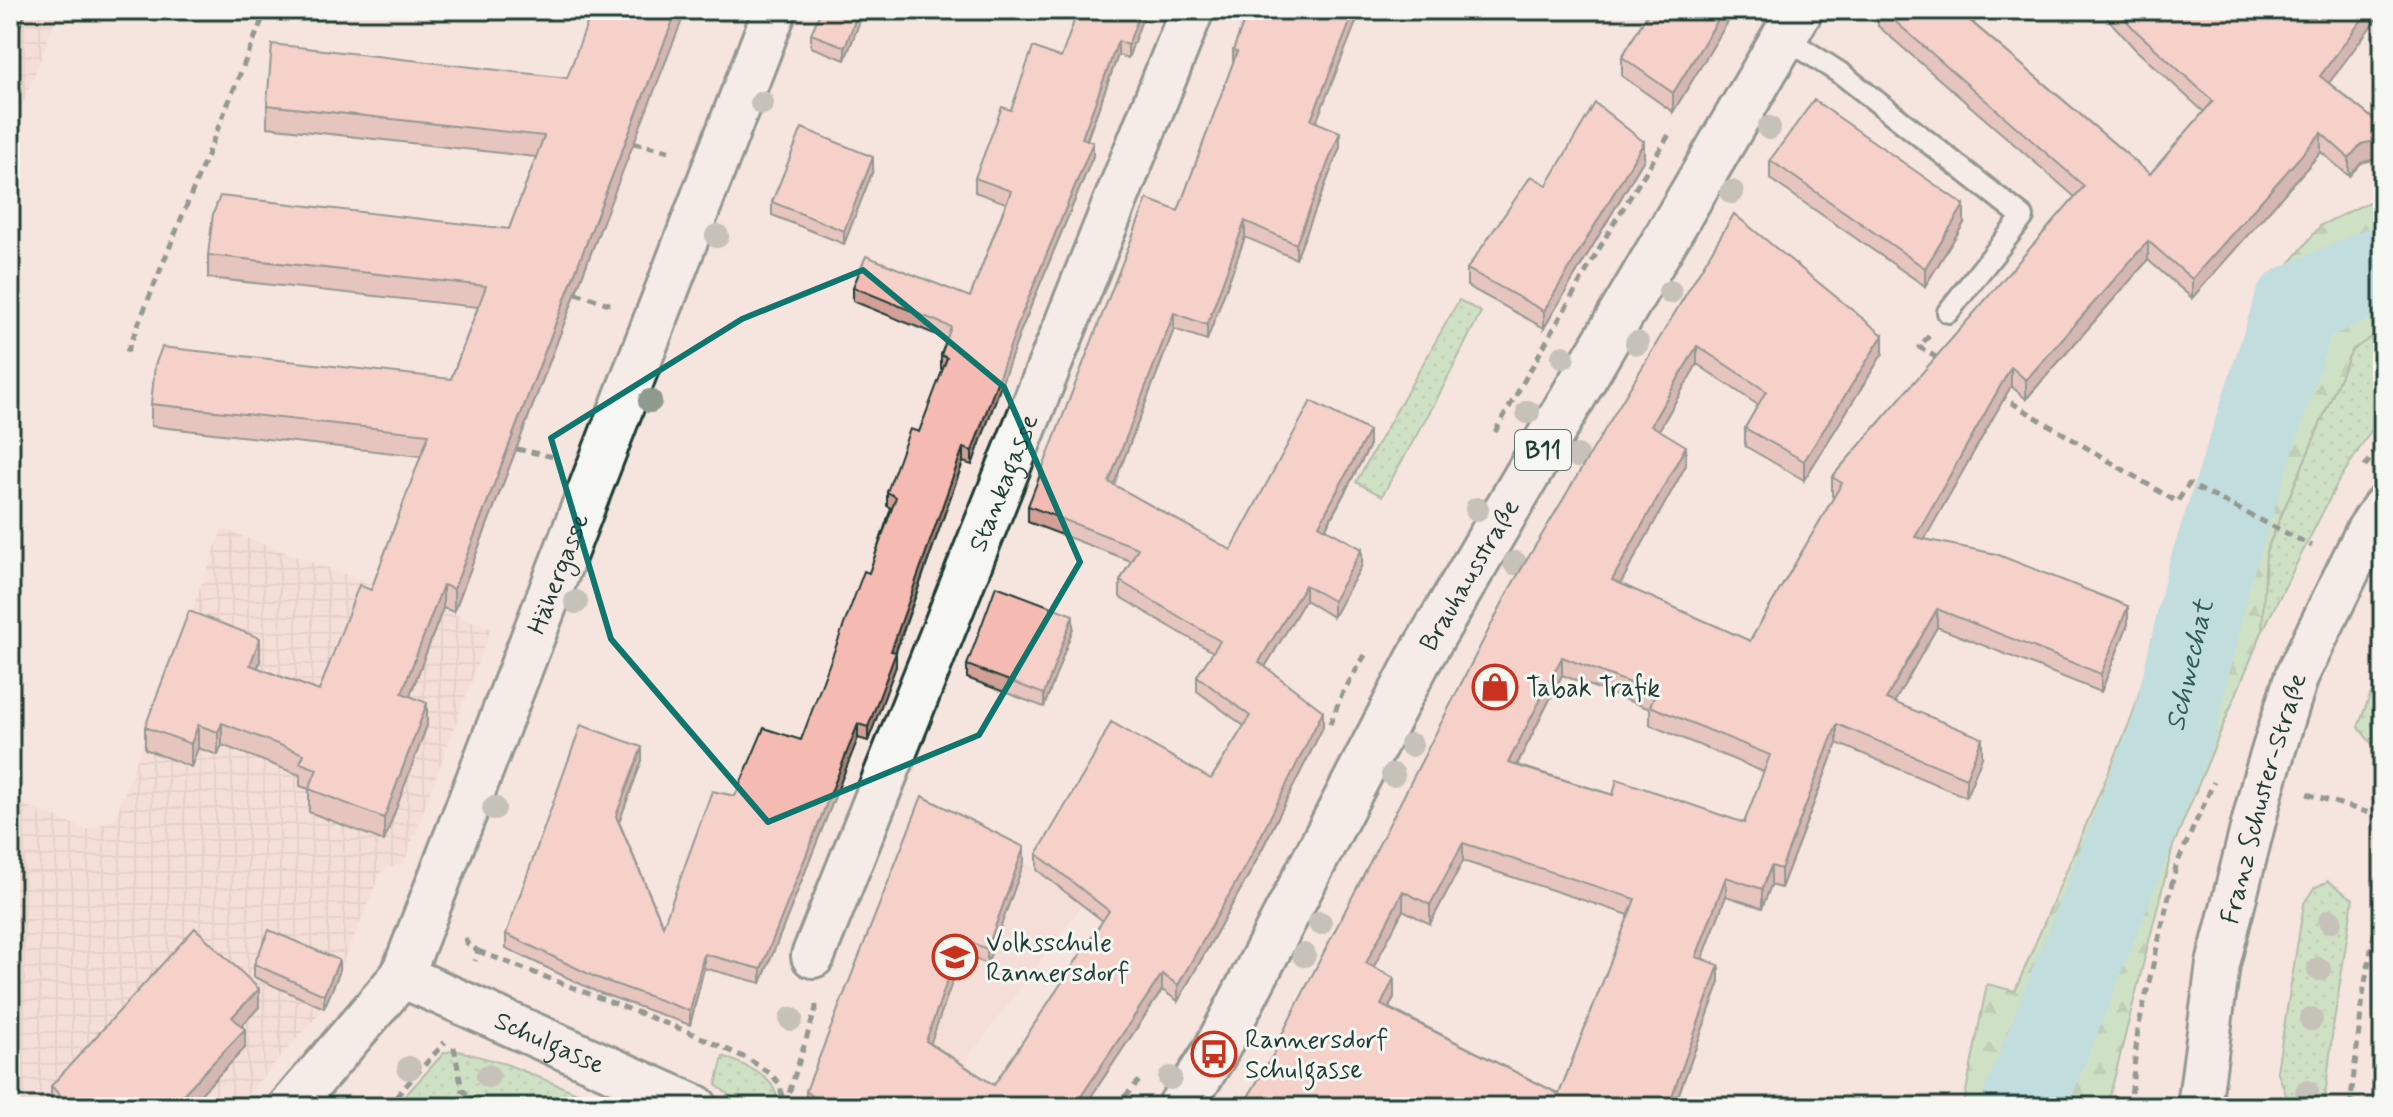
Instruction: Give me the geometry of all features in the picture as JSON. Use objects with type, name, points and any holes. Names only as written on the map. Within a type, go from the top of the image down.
[{"type":"main road","name":"Brauhausstraße","points":[[1180,1107],[1214,1054],[1418,661],[1792,24]]},
{"type":"street","name":"Hähergasse","points":[[290,1107],[402,976],[775,10]]},
{"type":"street","name":"Stankagasse","points":[[813,956],[1192,10]]},
{"type":"street","name":"Franz Schuster-Straße","points":[[2199,1107],[2218,964],[2264,781],[2297,675],[2367,532],[2383,508]]},
{"type":"street","name":"Schulgasse","points":[[402,976],[696,1107]]},
{"type":"lane","points":[[1792,24],[1843,75],[2023,217],[1948,312]]},
{"type":"path","points":[[127,352],[266,10]]},
{"type":"path","points":[[634,143],[683,154]]},
{"type":"path","points":[[576,293],[625,308]]},
{"type":"path","points":[[1946,364],[1919,347],[1948,312]]},
{"type":"path","points":[[1987,388],[2177,502],[2189,484],[2320,550]]},
{"type":"path","points":[[517,449],[566,460]]},
{"type":"path","points":[[2264,781],[2383,817]]},
{"type":"path","points":[[2350,1107],[2364,988],[2383,884]]},
{"type":"path","points":[[478,951],[696,1035],[750,1060],[771,1074],[780,1085],[784,1107]]},
{"type":"path","points":[[784,1107],[816,1008],[813,956]]},
{"type":"path","points":[[387,1107],[453,1030]]},
{"type":"path","points":[[461,1107],[462,1090]]},
{"type":"highlighted area","points":[[863,270],[1004,387],[1080,562],[979,735],[768,822],[611,639],[551,438],[742,319]]},
{"type":"shaded area","points":[[10,10],[59,10],[10,137]]},
{"type":"shaded area","points":[[222,529],[491,628],[404,863],[382,870],[324,1008],[236,1107],[10,1107],[10,799],[87,830],[115,819]]},
{"type":"shaded area","points":[[1024,862],[1082,905],[965,1062],[992,1099],[823,1063]]},
{"type":"green space","points":[[2383,195],[2383,329],[2351,351],[2266,551],[2262,632],[2173,846],[2107,1107],[1963,1107],[1987,984],[2015,991],[2132,717],[2254,307],[2321,225]]},
{"type":"green space","points":[[1459,300],[1481,312],[1436,401],[1382,496],[1356,482]]},
{"type":"green space","points":[[2383,329],[2383,412],[2338,482],[2262,632],[2266,552],[2351,351]]},
{"type":"green space","points":[[2383,662],[2383,748],[2376,749],[2358,727]]},
{"type":"green space","points":[[2328,881],[2353,899],[2324,1107],[2291,1107],[2277,1071],[2304,903],[2314,888]]},
{"type":"green space","points":[[455,1050],[506,1064],[612,1107],[395,1107],[444,1053]]},
{"type":"green space","points":[[723,1056],[768,1080],[777,1097],[777,1107],[745,1107],[716,1085]]},
{"type":"building","points":[[10,10],[18,10],[10,29]]},
{"type":"building","points":[[592,10],[677,10],[454,589],[443,585],[402,693],[427,703],[384,818],[309,789],[317,769],[300,763],[304,754],[222,723],[218,732],[198,725],[191,744],[145,727],[189,611],[260,638],[250,665],[319,691],[359,585],[371,590],[429,434],[151,404],[155,365],[162,347],[451,379],[486,286],[208,255],[213,214],[220,196],[509,229],[544,136],[267,105],[272,44],[567,78]]},
{"type":"building","points":[[821,10],[859,10],[845,47],[811,34]]},
{"type":"building","points":[[1078,10],[1141,10],[1128,45],[1118,41],[1082,138],[1093,142],[1021,316],[972,451],[963,448],[891,651],[896,652],[868,727],[858,724],[761,969],[704,954],[690,1011],[595,977],[506,934],[581,725],[642,747],[616,816],[663,926],[712,791],[735,796],[764,728],[801,740],[864,571],[869,573],[896,497],[887,492],[910,429],[919,432],[947,358],[941,355],[951,327],[853,287],[866,256],[970,297],[1011,191],[975,178],[1002,107],[1011,110],[1033,47],[1061,58]]},
{"type":"building","points":[[1248,10],[1355,10],[1311,120],[1340,132],[1296,244],[1245,221],[1207,325],[1174,313],[1109,482],[1231,550],[1311,401],[1369,431],[1319,525],[1362,549],[1333,601],[1305,585],[1259,662],[1323,711],[1252,854],[1178,985],[1162,974],[1074,1107],[827,1107],[806,1091],[922,796],[1024,847],[987,949],[962,939],[926,1041],[994,1085],[1109,911],[1037,854],[1111,722],[1211,779],[1250,716],[1197,676],[1220,641],[1120,581],[1138,548],[1028,506],[1147,199],[1178,211],[1237,52],[1233,51]]},
{"type":"building","points":[[1650,10],[1724,10],[1673,93],[1622,57]]},
{"type":"building","points":[[1882,10],[1968,10],[1963,15],[2150,174],[2213,101],[2117,10],[2250,10],[2259,19],[2266,10],[2369,10],[2320,76],[2383,127],[2383,139],[2361,144],[2349,158],[2321,133],[2192,279],[2148,241],[2026,380],[2011,367],[1915,537],[1996,554],[2128,606],[2101,674],[1937,609],[1886,699],[1982,738],[1966,778],[1837,724],[1781,869],[1771,866],[1762,889],[1726,877],[1696,957],[1719,965],[1668,1107],[1242,1107],[1282,1040],[1280,1038],[1510,588],[1734,214],[1883,335],[1804,461],[1745,428],[1766,391],[1697,346],[1651,425],[1686,446],[1612,580],[1750,641],[1842,483],[1832,477],[2084,186]],"holes":[[[1562,657],[1656,693],[1650,706],[1770,755],[1744,823],[1617,779],[1613,795],[1508,763]],[[1463,843],[1635,899],[1559,1094],[1381,1005],[1394,978],[1366,963],[1403,891],[1430,905]]]},
{"type":"building","points":[[1814,100],[1964,205],[1925,268],[1770,160]]},
{"type":"building","points":[[1595,103],[1644,142],[1544,311],[1467,269],[1531,176],[1547,185]]},
{"type":"building","points":[[802,128],[873,157],[844,231],[772,202]]},
{"type":"building","points":[[996,586],[1073,615],[1044,694],[967,665]]},
{"type":"building","points":[[195,928],[259,989],[232,1017],[245,1029],[171,1107],[72,1107],[51,1086]]},
{"type":"building","points":[[269,930],[339,960],[324,995],[254,964]]},
{"type":"waterway","name":"Schwechat","points":[[2026,1107],[2026,1099],[2174,727],[2208,578],[2296,306],[2383,267]]},
{"type":"place","name":"Tabak Trafik","points":[[1495,687]]},
{"type":"place","name":"Volksschule Rannersdorf","points":[[955,957]]},
{"type":"place","name":"Rannersdorf Schulgasse","points":[[1214,1054]]}]
